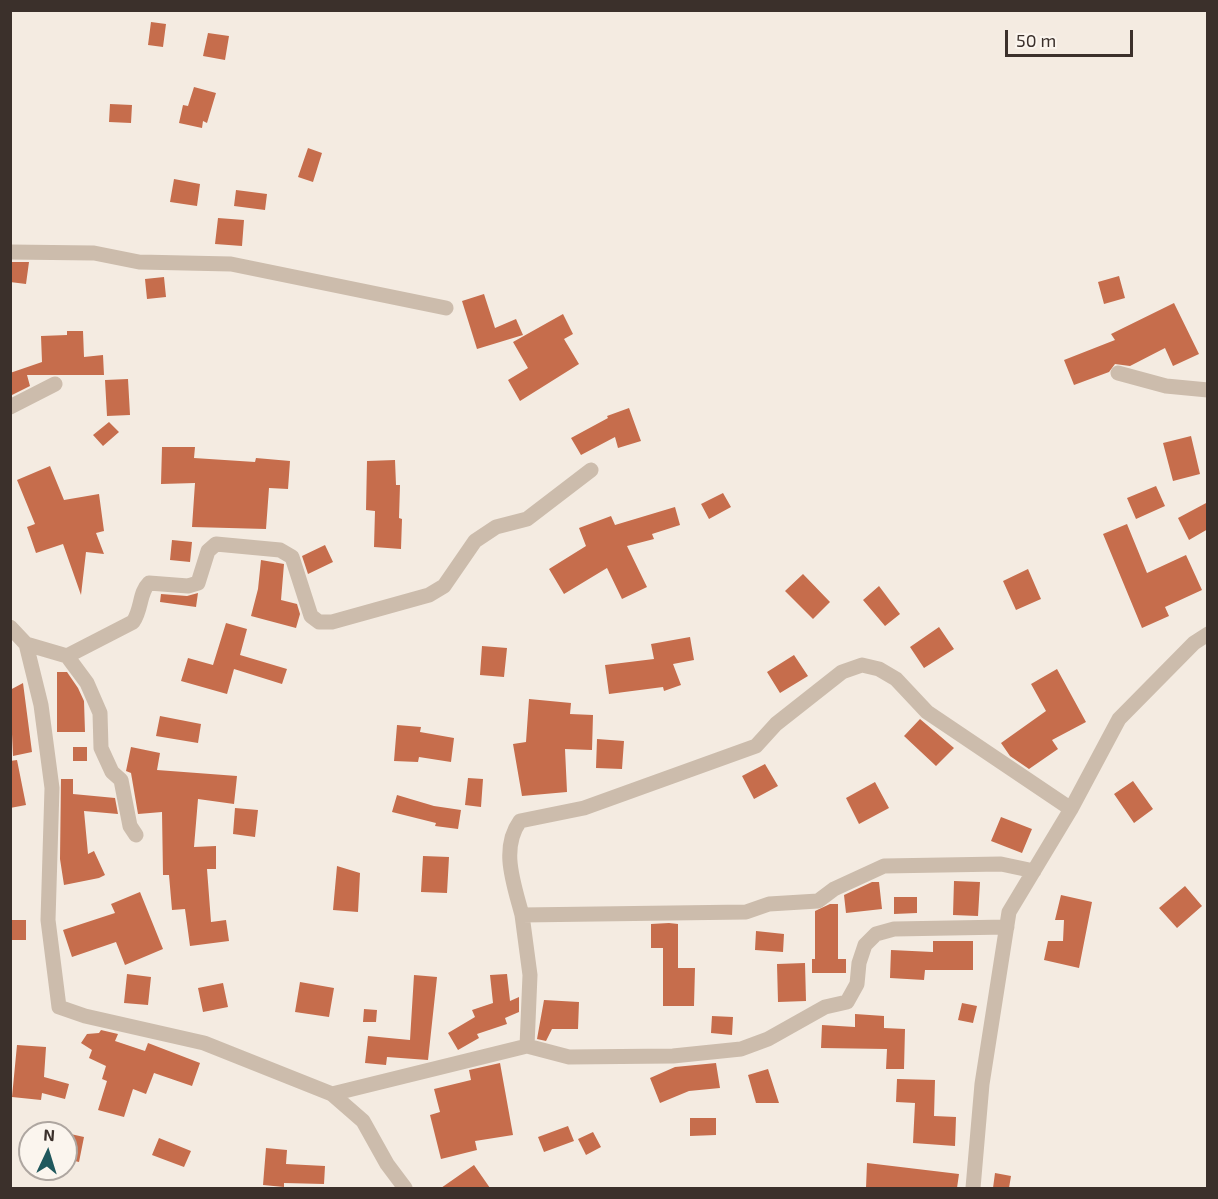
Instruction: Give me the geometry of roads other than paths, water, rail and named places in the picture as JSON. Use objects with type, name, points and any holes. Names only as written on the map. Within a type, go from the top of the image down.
[{"type":"street","points":[[10,252],[94,253],[139,262],[231,264],[446,308]]},
{"type":"street","points":[[1118,373],[1166,386],[1208,390]]},
{"type":"street","points":[[10,407],[55,384]]},
{"type":"street","points":[[67,656],[133,622],[140,612],[143,589],[149,583],[188,586],[198,583],[208,551],[216,544],[280,550],[292,557],[311,615],[319,622],[332,622],[429,594],[444,586],[475,541],[496,527],[526,519],[591,470]]},
{"type":"street","points":[[10,627],[26,644],[41,705],[52,788],[48,920],[59,1007],[86,1016],[204,1043],[332,1094],[363,1121],[387,1164],[405,1188]]},
{"type":"street","points":[[973,1188],[982,1084],[1010,912],[1071,809],[1119,719],[1194,644],[1208,634]]},
{"type":"street","points":[[26,644],[67,656],[87,683],[100,713],[101,748],[112,772],[121,780],[130,826],[136,835]]},
{"type":"street","points":[[527,1046],[530,975],[522,915],[510,871],[509,842],[520,821],[584,808],[756,746],[776,724],[842,672],[862,665],[879,669],[896,679],[927,712],[1071,809]]},
{"type":"street","points":[[522,915],[746,912],[769,904],[818,901],[834,889],[884,867],[1001,864],[1034,871]]},
{"type":"street","points":[[332,1094],[527,1046],[569,1057],[673,1056],[741,1049],[776,1035],[825,1007],[848,1002],[857,984],[859,963],[865,945],[876,934],[894,929],[1007,927]]}]
